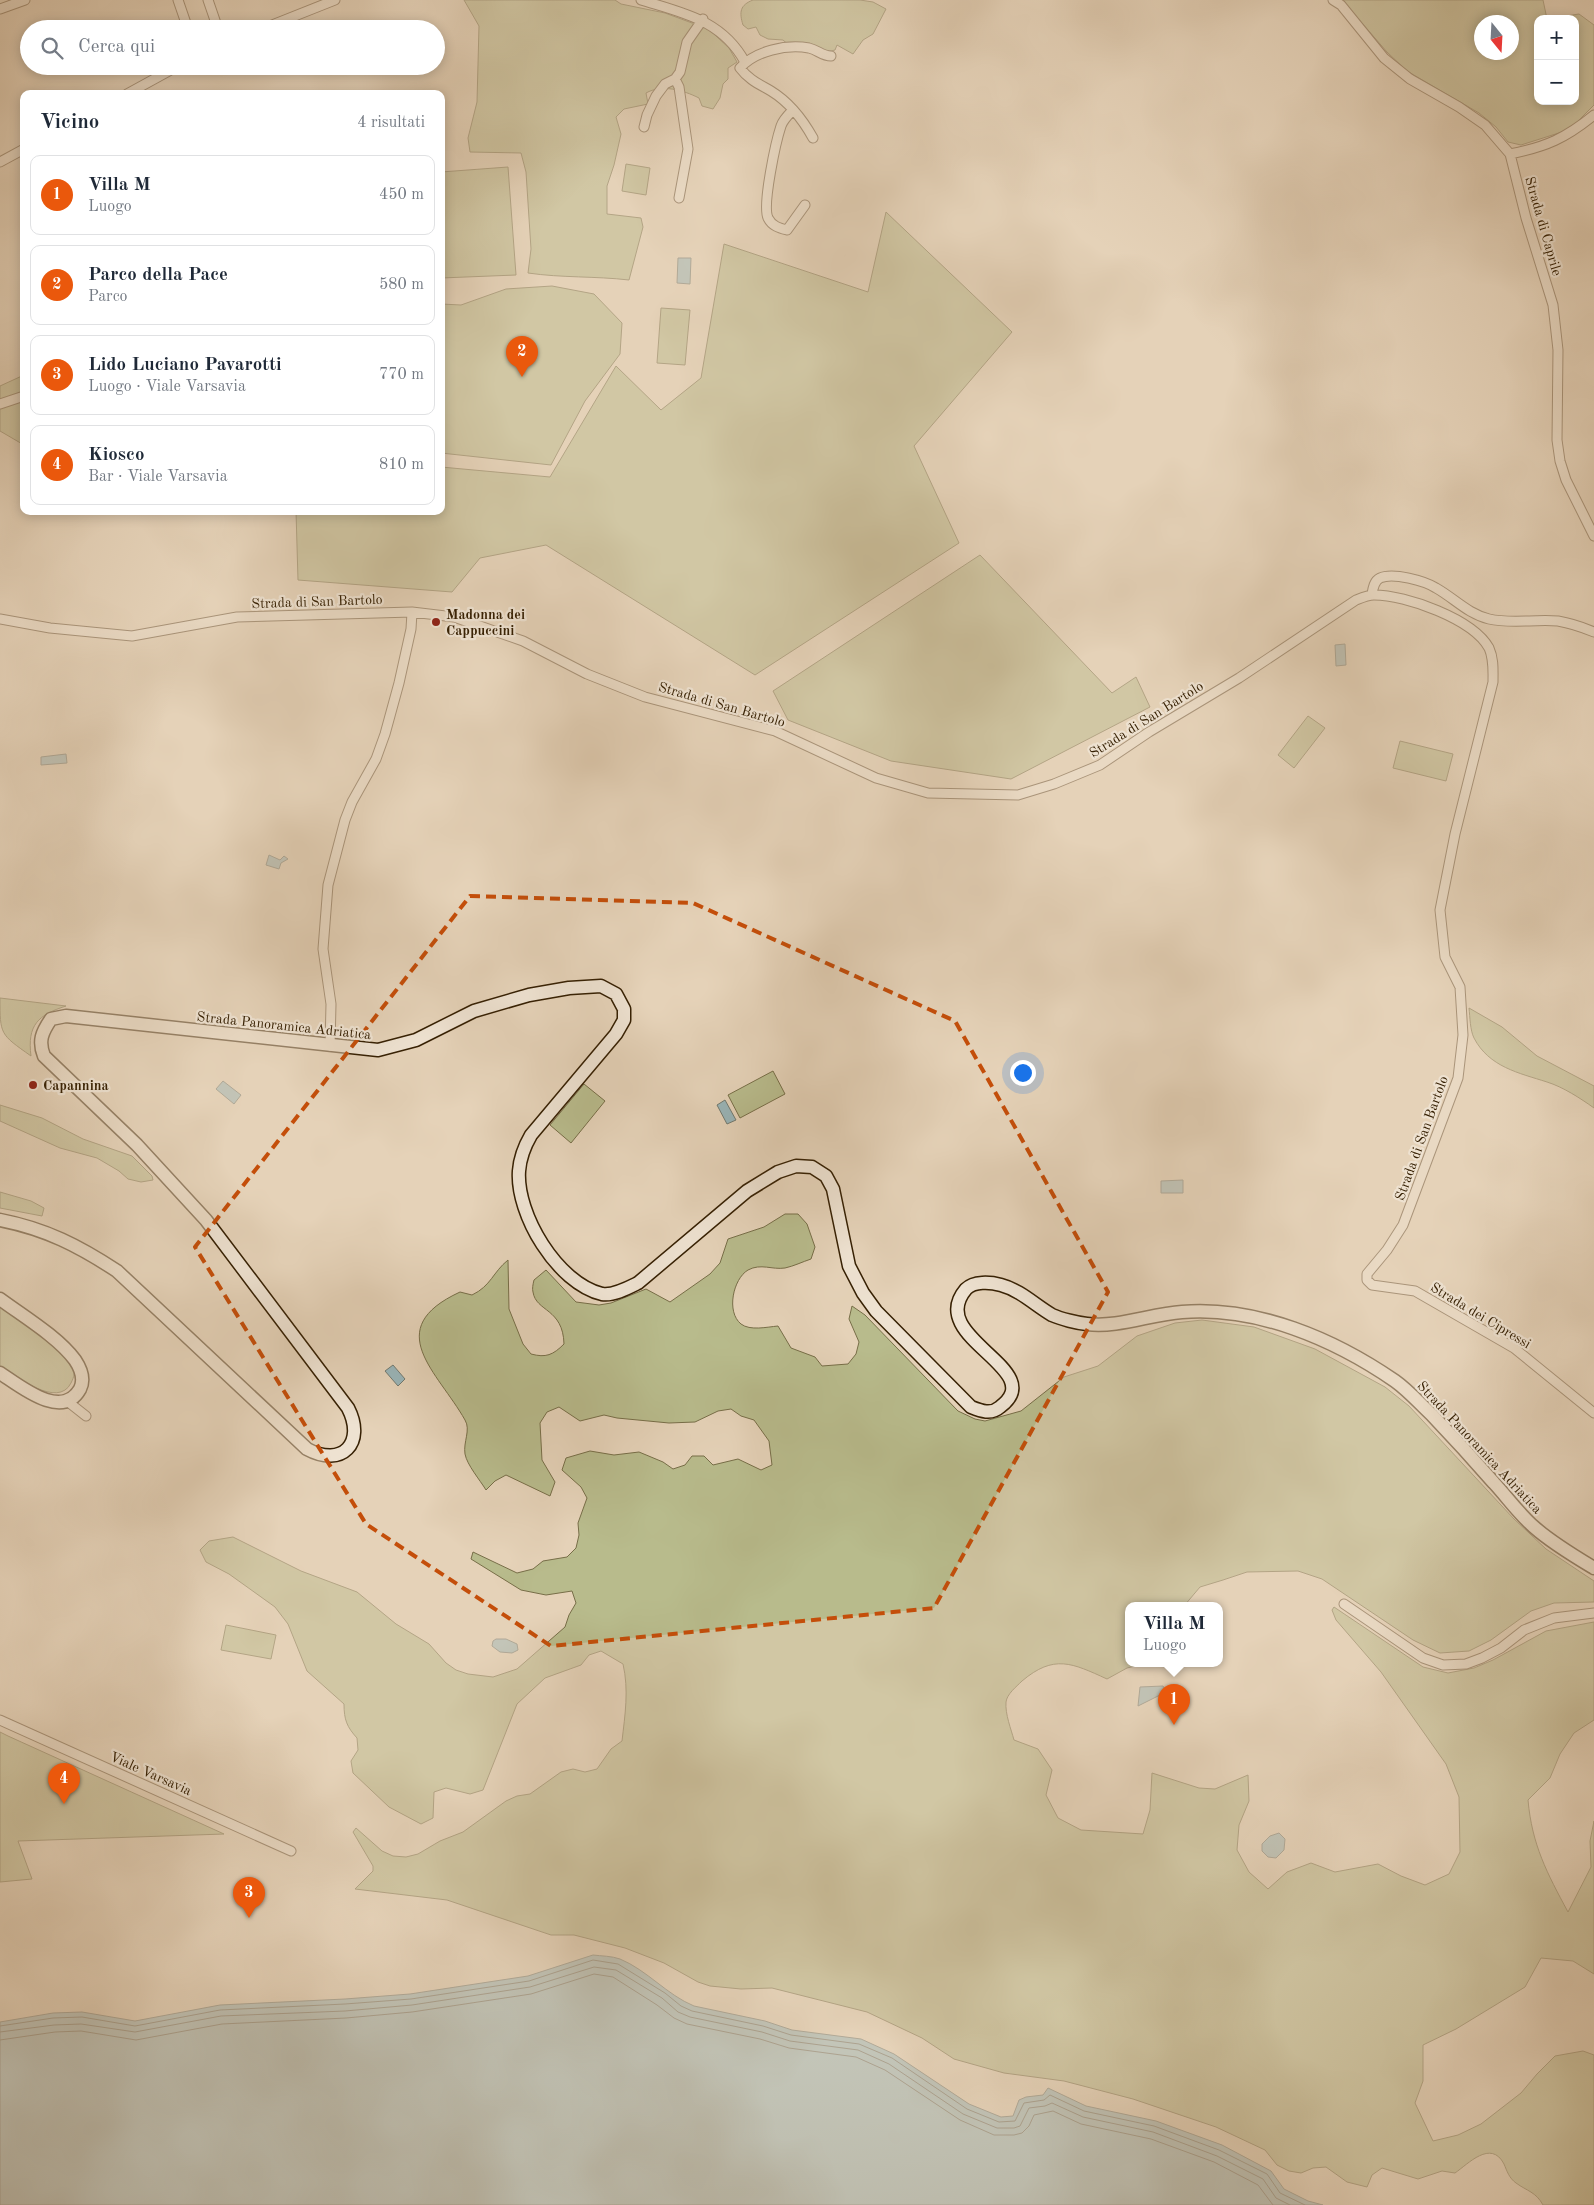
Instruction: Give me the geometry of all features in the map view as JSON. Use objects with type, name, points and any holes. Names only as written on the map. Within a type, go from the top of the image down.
[{"type":"street","points":[[0,9],[25,0]]},
{"type":"street","points":[[178,0],[185,20]]},
{"type":"street","points":[[208,0],[215,20]]},
{"type":"street","points":[[285,20],[335,0]]},
{"type":"street","points":[[641,0],[703,20],[737,47],[745,62]]},
{"type":"street","name":"Strada di Caprile","points":[[1333,0],[1341,6],[1384,58],[1410,79],[1459,107],[1485,125],[1510,154],[1526,218],[1553,305],[1558,350],[1557,440],[1560,461],[1566,480],[1594,536]]},
{"type":"street","points":[[644,127],[647,115],[656,96],[665,84],[675,79],[680,72],[687,42],[703,20]]},
{"type":"street","points":[[813,138],[799,116],[771,91],[753,82],[740,68],[749,58],[786,48],[807,48],[824,56],[831,56]]},
{"type":"street","points":[[134,90],[162,75]]},
{"type":"street","points":[[675,79],[679,87],[688,149],[679,198]]},
{"type":"street","points":[[792,110],[781,125],[769,182],[766,210],[770,222],[787,230],[806,205]]},
{"type":"street","points":[[1510,154],[1534,149],[1556,140],[1572,132],[1594,115]]},
{"type":"street","points":[[0,162],[20,151]]},
{"type":"street","points":[[0,404],[20,397]]},
{"type":"street","points":[[1372,594],[1374,585],[1380,578],[1392,576],[1408,578],[1435,587],[1477,616],[1507,621],[1557,621],[1578,625],[1594,632]]},
{"type":"street","name":"Strada di San Bartolo","points":[[0,619],[50,628],[132,636],[237,617],[412,612],[454,617],[523,641],[587,674],[645,697],[775,732],[876,778],[928,793],[1018,795],[1054,784],[1100,765],[1149,732],[1239,678],[1348,604],[1372,594],[1399,597],[1438,610],[1477,634],[1488,648],[1494,663],[1493,682],[1455,834],[1440,910],[1445,956],[1460,987],[1463,1034],[1458,1078],[1403,1225],[1387,1250],[1367,1274],[1366,1280]]},
{"type":"street","points":[[330,1046],[331,1004],[323,949],[328,885],[345,820],[352,802],[376,759],[385,734],[411,629],[412,612]]},
{"type":"street","name":"Strada Panoramica Adriatica","points":[[0,1220],[26,1225],[58,1236],[118,1271],[307,1449],[320,1456],[335,1456],[348,1449],[354,1438],[354,1420],[348,1408],[206,1220],[136,1145],[44,1056],[41,1048],[41,1033],[51,1019],[66,1016],[378,1050],[416,1040],[474,1011],[529,995],[601,986],[616,994],[624,1009],[624,1020],[616,1034],[531,1135],[522,1151],[519,1172],[522,1197],[532,1224],[547,1250],[564,1272],[580,1285],[603,1294],[622,1291],[638,1283],[747,1191],[778,1172],[796,1166],[812,1167],[826,1176],[833,1189],[849,1266],[863,1293],[876,1311],[970,1407],[983,1412],[998,1410],[1009,1400],[1013,1390],[1010,1377],[1005,1370],[969,1336],[958,1320],[959,1298],[969,1286],[986,1282],[1001,1285],[1015,1291],[1054,1316],[1087,1324],[1114,1323],[1155,1314],[1183,1312],[1212,1311],[1250,1315],[1295,1329],[1333,1345],[1396,1382],[1439,1422],[1534,1527],[1594,1568]]},
{"type":"street","name":"Strada dei Cipressi","points":[[1366,1280],[1372,1285],[1415,1291],[1514,1348],[1594,1413]]},
{"type":"street","points":[[0,1299],[51,1338],[74,1359],[82,1372],[82,1384],[77,1394],[67,1401],[54,1402],[37,1397],[0,1373]]},
{"type":"street","points":[[67,1401],[86,1416]]},
{"type":"street","points":[[1344,1604],[1423,1658],[1443,1665],[1466,1664],[1482,1658],[1501,1648],[1524,1630],[1554,1618],[1594,1613]]},
{"type":"street","name":"Viale Varsavia","points":[[0,1720],[291,1851]]},
{"type":"highlighted area","points":[[470,896],[693,903],[955,1021],[1108,1292],[934,1608],[551,1646],[366,1524],[195,1247]]},
{"type":"green space","points":[[464,0],[615,0],[621,4],[665,13],[692,23],[703,24],[729,48],[737,62],[728,68],[728,79],[723,84],[720,98],[713,109],[702,106],[699,98],[686,93],[672,89],[659,89],[646,93],[648,104],[624,109],[616,117],[621,134],[607,186],[607,214],[641,218],[643,227],[629,280],[528,273],[531,249],[526,172],[521,153],[470,152],[468,138],[477,102],[479,26]]},
{"type":"green space","points":[[753,0],[860,0],[873,2],[886,9],[873,34],[863,40],[853,54],[837,45],[835,50],[827,52],[790,46],[783,40],[768,39],[760,35],[756,27],[748,29],[743,25],[741,13],[745,4]]},
{"type":"green space","points":[[1342,0],[1543,0],[1546,15],[1534,15],[1534,105],[1579,105],[1579,15],[1573,15],[1579,14],[1594,25],[1594,105],[1576,123],[1562,132],[1521,145],[1508,142],[1496,127],[1479,113],[1407,71],[1387,52]]},
{"type":"green space","points":[[626,164],[650,168],[646,195],[622,191]]},
{"type":"green space","points":[[508,167],[516,275],[445,278],[445,172]]},
{"type":"green space","points":[[886,212],[1012,332],[914,446],[959,543],[755,675],[546,545],[480,558],[452,592],[298,580],[296,515],[445,515],[445,467],[550,477],[616,366],[661,410],[701,378],[724,244],[868,292]]},
{"type":"green space","points":[[552,286],[594,294],[622,323],[620,354],[585,401],[551,465],[445,453],[445,304],[461,305],[506,289]]},
{"type":"green space","points":[[661,308],[690,310],[685,365],[657,363]]},
{"type":"green space","points":[[20,377],[20,443],[0,431],[0,386]]},
{"type":"green space","points":[[980,555],[1112,693],[1136,677],[1150,707],[1011,779],[891,761],[788,720],[773,691]]},
{"type":"green space","points":[[1308,716],[1325,728],[1294,768],[1278,755]]},
{"type":"green space","points":[[1400,741],[1453,754],[1446,781],[1393,768]]},
{"type":"green space","points":[[0,998],[66,1006],[48,1013],[36,1023],[31,1036],[31,1056],[13,1043],[4,1033],[0,1020]]},
{"type":"green space","points":[[1469,1008],[1502,1027],[1537,1056],[1594,1086],[1594,1108],[1559,1087],[1506,1068],[1488,1056],[1474,1038]]},
{"type":"green space","points":[[773,1071],[785,1094],[740,1118],[728,1095]]},
{"type":"green space","points":[[584,1084],[605,1101],[571,1143],[550,1125]]},
{"type":"green space","points":[[0,1105],[42,1118],[83,1139],[132,1156],[152,1176],[153,1180],[141,1182],[128,1179],[119,1171],[97,1158],[60,1148],[0,1121]]},
{"type":"green space","points":[[0,1192],[31,1201],[44,1208],[42,1216],[0,1208]]},
{"type":"green space","points":[[785,1214],[798,1214],[807,1224],[815,1247],[811,1259],[795,1265],[785,1268],[757,1267],[743,1274],[738,1281],[733,1296],[736,1319],[741,1324],[749,1327],[778,1326],[791,1348],[815,1357],[822,1366],[848,1364],[856,1354],[859,1342],[849,1319],[852,1306],[865,1315],[958,1411],[975,1419],[985,1421],[1021,1411],[1064,1377],[1098,1366],[1137,1336],[1175,1323],[1202,1320],[1254,1327],[1315,1349],[1385,1387],[1409,1406],[1514,1519],[1546,1549],[1594,1581],[1594,1602],[1554,1603],[1531,1611],[1491,1640],[1469,1651],[1440,1653],[1413,1640],[1322,1579],[1298,1571],[1247,1572],[1200,1587],[1187,1602],[1125,1602],[1125,1667],[1131,1667],[1107,1679],[1073,1665],[1054,1664],[1044,1667],[1022,1681],[1010,1693],[1006,1707],[1014,1740],[1038,1749],[1052,1770],[1046,1795],[1058,1818],[1081,1830],[1143,1834],[1150,1810],[1152,1773],[1199,1788],[1215,1789],[1248,1775],[1249,1801],[1239,1825],[1237,1850],[1249,1872],[1268,1889],[1287,1872],[1311,1863],[1335,1872],[1378,1864],[1401,1876],[1425,1885],[1449,1874],[1460,1852],[1459,1797],[1446,1764],[1381,1672],[1336,1620],[1332,1610],[1334,1607],[1423,1667],[1448,1673],[1474,1668],[1493,1660],[1546,1631],[1594,1622],[1594,1720],[1574,1733],[1560,1754],[1550,1778],[1528,1800],[1537,1845],[1553,1884],[1568,1912],[1591,1867],[1590,1841],[1594,1821],[1594,1974],[1573,1961],[1541,1958],[1525,1987],[1456,2029],[1423,2045],[1423,2081],[1415,2103],[1433,2141],[1458,2135],[1481,2124],[1521,2093],[1555,2056],[1583,2051],[1594,2055],[1594,2205],[1543,2205],[1534,2194],[1520,2186],[1510,2177],[1499,2157],[1486,2153],[1455,2173],[1442,2171],[1418,2179],[1382,2168],[1372,2175],[1367,2187],[1347,2182],[1326,2167],[1313,2168],[1301,2173],[1289,2171],[1277,2165],[1265,2150],[1216,2127],[1133,2099],[1064,2081],[1004,2073],[954,2059],[922,2038],[867,2012],[772,1988],[741,1989],[710,1986],[698,1982],[664,1963],[625,1948],[574,1935],[551,1935],[447,1900],[355,1889],[373,1871],[373,1866],[353,1832],[356,1828],[382,1851],[393,1856],[406,1857],[418,1854],[440,1841],[463,1832],[506,1801],[517,1796],[530,1794],[561,1772],[573,1769],[585,1772],[597,1769],[611,1749],[622,1741],[626,1693],[623,1664],[601,1651],[589,1655],[581,1665],[545,1678],[517,1704],[483,1790],[470,1794],[446,1788],[434,1792],[433,1818],[421,1824],[389,1807],[353,1773],[351,1761],[358,1750],[357,1738],[347,1723],[344,1704],[307,1671],[288,1624],[275,1607],[229,1574],[206,1562],[200,1550],[209,1541],[233,1537],[301,1571],[357,1592],[396,1624],[429,1644],[446,1663],[456,1670],[468,1674],[493,1677],[517,1669],[565,1627],[576,1603],[572,1591],[546,1595],[521,1590],[471,1559],[473,1552],[517,1573],[533,1569],[543,1561],[567,1557],[576,1548],[579,1535],[578,1523],[587,1498],[581,1487],[562,1470],[566,1458],[590,1451],[614,1455],[639,1452],[663,1462],[673,1469],[685,1465],[692,1456],[704,1456],[713,1465],[738,1459],[761,1470],[772,1465],[769,1441],[754,1420],[741,1416],[731,1409],[718,1411],[695,1422],[669,1423],[604,1415],[580,1421],[559,1407],[547,1412],[540,1423],[542,1460],[555,1482],[550,1496],[506,1475],[495,1481],[486,1490],[466,1458],[467,1424],[430,1368],[422,1352],[419,1336],[423,1321],[436,1306],[460,1292],[472,1295],[484,1287],[508,1260],[509,1309],[523,1344],[531,1354],[549,1355],[564,1344],[563,1332],[555,1317],[539,1304],[533,1292],[534,1280],[546,1270],[576,1302],[599,1305],[611,1303],[646,1289],[670,1302],[710,1274],[720,1263],[728,1239],[764,1227]]},
{"type":"green space","points":[[0,1305],[49,1342],[72,1365],[74,1376],[65,1390],[57,1393],[47,1392],[26,1383],[0,1367]]},
{"type":"green space","points":[[226,1625],[276,1635],[271,1659],[221,1650]]},
{"type":"green space","points":[[0,1732],[224,1834],[18,1841],[32,1879],[0,1882]]},
{"type":"water","points":[[678,258],[691,258],[690,284],[677,283]]},
{"type":"water","points":[[1345,644],[1346,665],[1336,666],[1335,645]]},
{"type":"water","points":[[66,754],[67,763],[41,765],[41,757]]},
{"type":"water","points":[[269,855],[280,860],[284,856],[288,859],[281,863],[279,869],[266,865]]},
{"type":"water","points":[[223,1081],[241,1095],[234,1104],[216,1089]]},
{"type":"water","points":[[725,1100],[736,1120],[727,1124],[717,1105]]},
{"type":"water","points":[[1183,1180],[1183,1193],[1161,1193],[1161,1181]]},
{"type":"water","points":[[393,1365],[405,1379],[398,1386],[385,1371]]},
{"type":"water","points":[[496,1639],[506,1639],[517,1644],[518,1650],[512,1653],[500,1652],[492,1646],[493,1641]]},
{"type":"water","points":[[1163,1686],[1166,1692],[1138,1706],[1140,1687]]},
{"type":"water","points":[[1279,1833],[1285,1839],[1284,1850],[1276,1858],[1268,1857],[1262,1851],[1262,1844],[1270,1836]]},
{"type":"water","points":[[593,1955],[617,1958],[630,1964],[675,1996],[694,2006],[765,2021],[792,2030],[861,2039],[894,2054],[969,2104],[1001,2117],[1013,2116],[1019,2100],[1026,2097],[1043,2095],[1048,2088],[1086,2106],[1156,2121],[1222,2145],[1271,2171],[1284,2189],[1308,2201],[1323,2205],[0,2205],[0,2022],[53,2013],[82,2012],[135,2021],[220,2005],[410,1994],[528,1976]]},
{"type":"place","name":"Parco della Pace","points":[[522,377]]},
{"type":"place","name":"Madonna dei Cappuccini","points":[[436,622]]},
{"type":"place","name":"Capannina","points":[[33,1085]]},
{"type":"place","name":"Villa M","points":[[1174,1725]]},
{"type":"place","name":"Kiosco","points":[[64,1804]]},
{"type":"place","name":"Lido Luciano Pavarotti","points":[[249,1918]]}]
